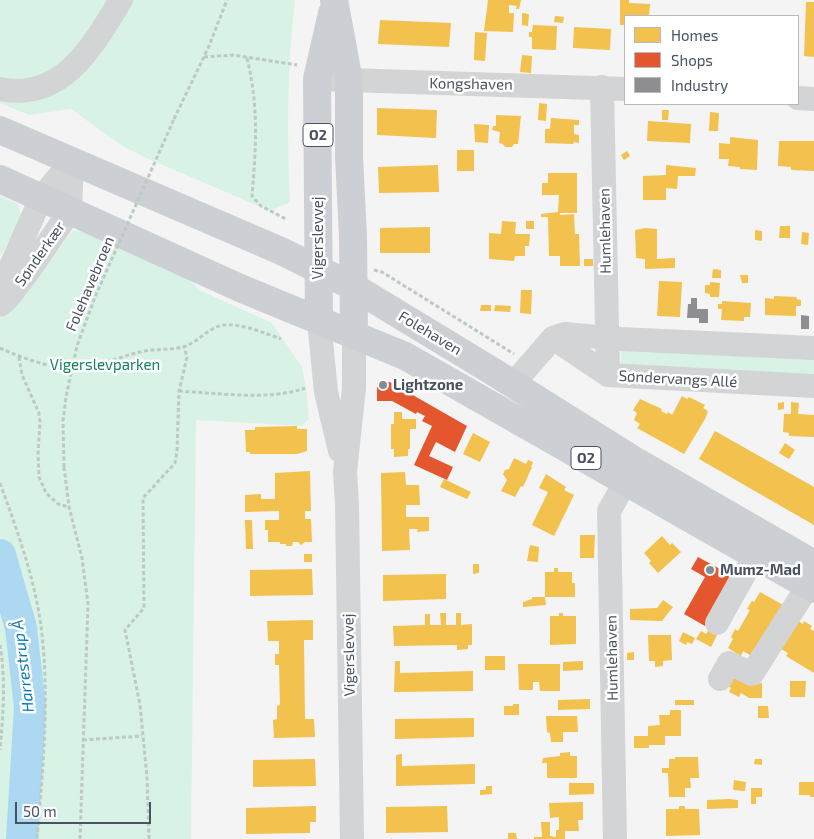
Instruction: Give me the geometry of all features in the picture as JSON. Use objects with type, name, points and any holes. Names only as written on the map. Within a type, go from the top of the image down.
[{"type":"main road","name":"Vigerslevvej","points":[[319,320],[319,73],[334,2]]},
{"type":"main road","name":"Vigerslevvej","points":[[334,2],[349,81],[349,157],[353,236],[352,286],[354,334]]},
{"type":"main road","name":"Folehaven","points":[[0,130],[318,268],[352,286],[637,462],[812,580]]},
{"type":"main road","name":"Folehaven","points":[[0,179],[240,288],[405,356],[755,555],[812,580]]},
{"type":"street","points":[[0,89],[22,90],[48,86],[65,75],[93,45],[122,0]]},
{"type":"street","name":"Kongshaven","points":[[319,73],[349,81],[624,88]]},
{"type":"street","name":"Humlehaven","points":[[602,87],[608,375]]},
{"type":"street","points":[[799,98],[814,99]]},
{"type":"street","name":"Sønderkær","points":[[0,283],[11,266],[41,198],[72,161]]},
{"type":"street","name":"Sønderkær","points":[[0,305],[8,298],[28,272],[70,211],[72,161]]},
{"type":"street","name":"Vigerslevvej","points":[[319,320],[326,392],[345,472]]},
{"type":"street","name":"Vigerslevvej","points":[[352,839],[345,472],[354,388],[354,334]]},
{"type":"street","points":[[513,384],[553,338],[565,334],[608,338],[814,348]]},
{"type":"street","name":"Søndervangs Allé","points":[[553,338],[608,375],[814,386]]},
{"type":"street","name":"Humlehaven","points":[[615,839],[610,511],[626,481]]},
{"type":"street","points":[[717,623],[755,555]]},
{"type":"street","points":[[720,679],[730,663],[752,674],[812,580]]},
{"type":"path","name":"Folehavebroen","points":[[80,839],[88,604],[82,558],[69,507],[64,467],[63,421],[66,397],[77,346],[95,298],[227,0]]},
{"type":"path","points":[[203,57],[233,55],[319,73]]},
{"type":"path","points":[[247,58],[254,86],[257,116],[252,196],[261,206],[286,219]]},
{"type":"path","points":[[0,348],[19,356],[58,367],[87,367],[142,351],[184,347],[223,325],[238,326],[281,339]]},
{"type":"path","points":[[150,839],[147,777],[140,704],[125,630],[144,608],[143,498],[175,463],[179,391],[187,357],[184,347]]},
{"type":"path","points":[[19,356],[22,375],[39,413],[39,477],[46,493],[58,504],[69,507]]},
{"type":"path","points":[[179,391],[270,395],[306,388]]},
{"type":"path","points":[[0,483],[28,562],[41,626],[45,688],[42,776],[37,839]]},
{"type":"path","points":[[0,645],[4,668],[4,698],[0,750]]},
{"type":"path","points":[[83,740],[143,736]]},
{"type":"green space","points":[[0,0],[295,0],[290,50],[288,101],[290,202],[270,211],[144,157],[119,144],[71,109],[29,115],[0,103]]},
{"type":"green space","points":[[0,196],[18,204],[22,218],[0,257]]},
{"type":"green space","name":"Vigerslevparken","points":[[86,230],[183,273],[201,291],[272,323],[302,367],[306,388],[309,419],[301,426],[196,420],[191,839],[0,839],[0,319],[25,296],[72,231]]},
{"type":"green space","points":[[621,347],[814,357],[814,381],[621,371]]},
{"type":"building: Homes","points":[[488,0],[521,0],[519,9],[516,9],[517,6],[509,5],[509,13],[514,13],[513,32],[484,31]]},
{"type":"building: Homes","points":[[620,0],[629,0],[629,3],[650,4],[649,15],[624,15],[624,25],[620,25]]},
{"type":"building: Homes","points":[[806,2],[814,2],[814,57],[804,56]]},
{"type":"building: Homes","points":[[522,13],[529,14],[528,26],[522,25]]},
{"type":"building: Homes","points":[[555,16],[564,17],[563,23],[554,22]]},
{"type":"building: Homes","points":[[380,20],[451,23],[449,47],[378,44]]},
{"type":"building: Homes","points":[[533,25],[557,26],[556,50],[532,49],[532,37],[529,37],[529,32],[532,32]]},
{"type":"building: Homes","points":[[574,27],[611,29],[610,50],[573,48]]},
{"type":"building: Homes","points":[[475,32],[487,33],[485,61],[474,60]]},
{"type":"building: Homes","points":[[522,55],[532,56],[531,73],[520,72]]},
{"type":"building: Homes","points":[[539,103],[547,104],[546,121],[538,120]]},
{"type":"building: Homes","points":[[377,108],[437,110],[436,138],[377,135]]},
{"type":"building: Homes","points":[[662,110],[669,110],[668,120],[662,120]]},
{"type":"building: Homes","points":[[710,112],[719,113],[718,131],[709,131]]},
{"type":"building: Homes","points":[[496,115],[521,116],[518,144],[514,144],[512,147],[505,147],[499,143],[500,132],[492,130],[493,126],[496,126]]},
{"type":"building: Homes","points":[[551,118],[579,120],[579,125],[574,125],[574,134],[579,135],[579,143],[545,143],[545,129],[550,129]]},
{"type":"building: Homes","points":[[648,121],[691,124],[690,143],[647,141]]},
{"type":"building: Homes","points":[[474,124],[489,125],[488,143],[475,142]]},
{"type":"building: Homes","points":[[730,137],[758,140],[757,170],[728,166],[729,159],[719,159],[719,143],[730,144]]},
{"type":"building: Homes","points":[[779,141],[814,141],[814,171],[791,170],[791,167],[778,166]]},
{"type":"building: Homes","points":[[457,150],[474,150],[474,171],[457,171]]},
{"type":"building: Homes","points":[[627,151],[630,156],[624,160],[621,155]]},
{"type":"building: Homes","points":[[438,165],[439,192],[379,193],[378,167]]},
{"type":"building: Homes","points":[[666,165],[696,168],[695,176],[678,176],[677,189],[666,188],[666,200],[643,200],[643,176],[666,175]]},
{"type":"building: Homes","points":[[548,173],[577,173],[577,213],[560,213],[560,215],[574,214],[575,234],[579,234],[580,266],[560,266],[560,256],[549,256],[548,217],[541,217],[541,214],[558,212],[559,195],[542,195],[542,183],[548,183]]},
{"type":"building: Homes","points":[[502,221],[516,222],[515,234],[530,234],[529,246],[525,246],[525,256],[515,256],[514,261],[489,259],[489,233],[501,234]]},
{"type":"building: Homes","points":[[526,221],[534,221],[534,229],[526,229]]},
{"type":"building: Homes","points":[[780,226],[790,226],[790,238],[779,238]]},
{"type":"building: Homes","points":[[430,227],[430,253],[380,253],[380,228]]},
{"type":"building: Homes","points":[[645,228],[657,229],[657,259],[675,258],[675,268],[645,269],[645,259],[636,258],[635,230]]},
{"type":"building: Homes","points":[[755,230],[762,231],[762,241],[755,240]]},
{"type":"building: Homes","points":[[802,232],[809,233],[808,245],[801,244]]},
{"type":"building: Homes","points":[[584,259],[593,259],[593,266],[584,266]]},
{"type":"building: Homes","points":[[713,269],[721,270],[721,278],[712,278]]},
{"type":"building: Homes","points":[[740,275],[748,275],[748,283],[742,283]]},
{"type":"building: Homes","points":[[659,281],[682,282],[680,317],[657,316]]},
{"type":"building: Homes","points":[[710,282],[720,283],[719,297],[710,297],[710,294],[705,293],[705,285],[710,285]]},
{"type":"building: Homes","points":[[521,290],[532,290],[531,314],[520,313]]},
{"type":"building: Homes","points":[[774,296],[797,297],[796,299],[801,300],[801,306],[796,306],[796,316],[765,315],[765,298],[774,299]]},
{"type":"building: Homes","points":[[722,301],[751,303],[750,317],[744,317],[744,321],[721,320],[722,309],[718,309],[718,304],[722,304]]},
{"type":"building: Homes","points":[[481,305],[491,305],[491,311],[480,311]]},
{"type":"building: Homes","points":[[495,305],[511,306],[510,312],[494,311]]},
{"type":"building: Homes","points":[[682,396],[687,399],[689,397],[705,405],[703,408],[708,411],[684,454],[637,428],[640,424],[634,420],[637,413],[633,410],[640,399],[672,415]]},
{"type":"building: Homes","points":[[784,402],[784,409],[778,410],[778,403]]},
{"type":"building: Homes","points":[[791,402],[799,403],[798,414],[814,415],[814,437],[789,436],[789,433],[783,432],[784,414],[791,414]]},
{"type":"building: Homes","points":[[394,412],[402,412],[402,419],[416,419],[416,429],[410,429],[408,456],[394,457],[394,449],[391,449],[391,424],[394,424]]},
{"type":"building: Homes","points":[[297,426],[297,429],[307,429],[307,451],[297,454],[250,454],[250,452],[246,452],[245,430],[255,430],[255,427]]},
{"type":"building: Homes","points":[[715,431],[814,487],[814,525],[699,459]]},
{"type":"building: Homes","points":[[473,433],[490,442],[480,462],[463,454]]},
{"type":"building: Homes","points":[[785,443],[795,450],[789,459],[779,453]]},
{"type":"building: Homes","points":[[514,458],[526,464],[528,460],[533,462],[523,487],[521,486],[515,497],[501,491],[507,480],[503,474],[505,470],[509,469]]},
{"type":"building: Homes","points":[[310,471],[311,511],[305,511],[305,519],[311,519],[312,542],[305,542],[301,545],[298,542],[293,542],[292,546],[286,546],[286,544],[280,544],[280,542],[268,542],[268,530],[265,530],[265,520],[279,520],[279,511],[245,512],[245,495],[261,494],[261,499],[275,499],[275,473]]},
{"type":"building: Homes","points":[[405,472],[406,485],[419,485],[420,505],[406,505],[406,517],[429,517],[429,531],[417,532],[418,529],[409,529],[410,550],[382,551],[381,473]]},
{"type":"building: Homes","points":[[546,474],[566,487],[564,490],[574,495],[554,536],[532,525],[548,492],[539,488]]},
{"type":"building: Homes","points":[[444,479],[471,492],[467,499],[440,487]]},
{"type":"building: Homes","points":[[245,520],[252,520],[253,549],[246,549]]},
{"type":"building: Homes","points":[[580,535],[595,535],[594,558],[580,558]]},
{"type":"building: Homes","points":[[662,536],[670,545],[672,543],[681,552],[658,573],[649,563],[651,561],[644,553]]},
{"type":"building: Homes","points":[[530,545],[539,547],[538,562],[527,561]]},
{"type":"building: Homes","points":[[304,554],[312,554],[312,562],[304,562]]},
{"type":"building: Homes","points":[[473,564],[479,564],[479,573],[473,574]]},
{"type":"building: Homes","points":[[554,568],[558,568],[558,572],[572,572],[572,583],[575,583],[575,597],[545,597],[545,572],[554,572]]},
{"type":"building: Homes","points":[[312,569],[313,595],[250,596],[250,570]]},
{"type":"building: Homes","points":[[446,574],[446,599],[383,601],[383,575]]},
{"type":"building: Homes","points":[[760,592],[785,606],[755,658],[743,651],[741,656],[728,648],[733,639],[731,637],[735,629],[738,631],[750,610],[747,609]]},
{"type":"building: Homes","points":[[532,597],[545,597],[546,605],[523,607],[523,602],[532,599]]},
{"type":"building: Homes","points":[[663,600],[673,607],[662,621],[630,620],[630,609],[657,608]]},
{"type":"building: Homes","points":[[440,613],[446,613],[446,625],[456,625],[456,613],[461,613],[461,625],[472,624],[472,645],[468,645],[468,649],[457,650],[457,645],[394,646],[393,626],[425,625],[425,614],[430,614],[430,625],[441,625]]},
{"type":"building: Homes","points":[[559,613],[563,613],[563,616],[576,616],[576,644],[550,645],[550,616],[559,616]]},
{"type":"building: Homes","points":[[313,620],[313,640],[304,640],[305,719],[314,719],[315,737],[274,738],[273,720],[277,719],[277,706],[280,705],[279,665],[275,665],[275,654],[279,654],[279,641],[268,641],[267,621]]},
{"type":"building: Homes","points":[[798,621],[803,624],[804,621],[812,626],[810,629],[814,631],[814,673],[786,656],[788,653],[781,649]]},
{"type":"building: Homes","points":[[709,629],[718,633],[711,647],[696,639],[701,631],[706,634]]},
{"type":"building: Homes","points":[[683,632],[695,638],[692,644],[687,642],[686,645],[679,641]]},
{"type":"building: Homes","points":[[648,635],[671,635],[672,660],[663,661],[663,666],[655,667],[655,661],[649,661]]},
{"type":"building: Homes","points":[[634,652],[634,660],[627,660],[627,653]]},
{"type":"building: Homes","points":[[485,656],[505,656],[505,670],[485,670]]},
{"type":"building: Homes","points":[[395,661],[400,661],[400,673],[473,671],[473,691],[394,692]]},
{"type":"building: Homes","points":[[583,661],[583,670],[563,671],[563,662]]},
{"type":"building: Homes","points":[[518,664],[560,664],[560,691],[540,691],[539,682],[533,682],[533,690],[519,690]]},
{"type":"building: Homes","points":[[732,672],[752,684],[762,683],[762,698],[749,698],[741,693],[739,697],[729,692],[731,688],[725,684]]},
{"type":"building: Homes","points":[[790,681],[806,681],[805,697],[790,697]]},
{"type":"building: Homes","points":[[590,699],[590,709],[558,710],[558,700]]},
{"type":"building: Homes","points":[[675,700],[694,700],[694,705],[675,705]]},
{"type":"building: Homes","points":[[513,704],[519,704],[519,715],[504,715],[504,706],[513,706]]},
{"type":"building: Homes","points":[[758,706],[768,706],[769,718],[758,718]]},
{"type":"building: Homes","points":[[670,710],[681,710],[681,736],[665,736],[665,745],[649,745],[649,748],[634,748],[634,736],[648,736],[648,726],[660,725],[659,715],[670,715]]},
{"type":"building: Homes","points":[[546,716],[577,716],[578,732],[563,732],[563,742],[551,742],[550,733],[547,732]]},
{"type":"building: Homes","points":[[474,718],[474,737],[395,739],[395,719]]},
{"type":"building: Homes","points":[[570,752],[570,756],[577,756],[577,778],[547,778],[547,763],[542,763],[543,758],[560,756],[560,753]]},
{"type":"building: Homes","points":[[402,754],[402,766],[475,764],[475,784],[396,786],[396,755]]},
{"type":"building: Homes","points":[[675,757],[698,757],[699,778],[690,778],[691,788],[685,788],[685,797],[669,797],[668,773],[662,773],[662,768],[669,768],[669,759],[675,759]]},
{"type":"building: Homes","points":[[315,759],[316,786],[253,787],[253,760]]},
{"type":"building: Homes","points":[[755,759],[762,759],[762,765],[754,764]]},
{"type":"building: Homes","points":[[734,780],[746,782],[745,791],[733,790]]},
{"type":"building: Homes","points":[[799,782],[814,782],[814,797],[799,795]]},
{"type":"building: Homes","points":[[569,783],[594,783],[594,794],[569,795]]},
{"type":"building: Homes","points":[[486,786],[492,786],[492,794],[480,795],[480,790],[486,790]]},
{"type":"building: Homes","points":[[751,788],[762,788],[762,797],[756,797],[756,804],[751,804]]},
{"type":"building: Homes","points":[[707,800],[738,800],[738,808],[707,809]]},
{"type":"building: Homes","points":[[583,802],[583,820],[578,820],[579,831],[565,831],[565,839],[534,839],[534,837],[542,837],[541,822],[550,822],[550,836],[556,837],[556,830],[559,830],[559,817],[550,818],[549,803]]},
{"type":"building: Homes","points":[[316,806],[316,822],[310,822],[310,833],[246,834],[246,808]]},
{"type":"building: Homes","points":[[447,806],[448,832],[386,833],[386,807]]},
{"type":"building: Homes","points":[[679,806],[685,806],[685,809],[699,809],[700,835],[666,836],[666,809],[679,809]]},
{"type":"building: Homes","points":[[508,833],[516,833],[517,839],[508,839]]},
{"type":"building: Shops","points":[[390,382],[467,426],[455,452],[436,442],[429,456],[453,467],[447,480],[414,465],[432,426],[422,421],[425,416],[417,412],[416,414],[392,401],[377,401],[377,383]]},
{"type":"building: Shops","points":[[698,557],[740,580],[726,589],[705,626],[684,614],[705,577],[691,569]]},
{"type":"building: Industry","points":[[691,298],[697,298],[697,309],[708,309],[708,323],[699,323],[699,318],[687,318],[688,304],[691,304]]},
{"type":"building: Industry","points":[[801,315],[809,316],[809,329],[801,329]]},
{"type":"waterway","name":"Harrestrup Å","points":[[0,555],[21,628],[30,707],[22,839]]},
{"type":"place","name":"Lightzone","points":[[383,385]]},
{"type":"place","name":"Mumz-Mad","points":[[710,570]]}]
